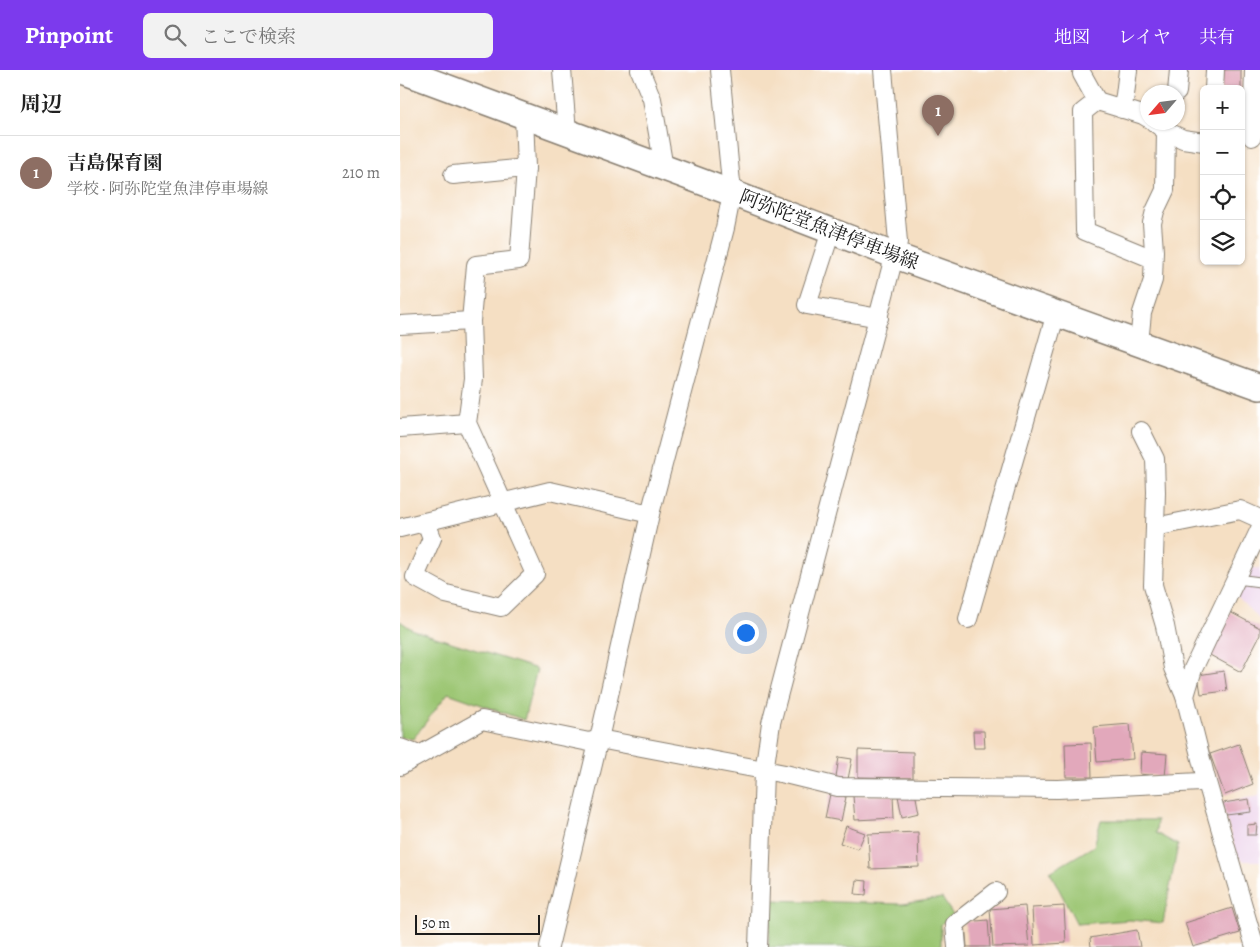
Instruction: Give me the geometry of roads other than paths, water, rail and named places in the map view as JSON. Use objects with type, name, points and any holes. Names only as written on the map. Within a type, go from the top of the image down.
[{"type":"main road","name":"阿弥陀堂魚津停車場線","points":[[400,70],[896,256],[1260,387]]},
{"type":"street","points":[[562,70],[567,132]]},
{"type":"street","points":[[640,70],[652,99],[664,168]]},
{"type":"street","points":[[549,947],[600,739],[650,514],[725,228],[732,193],[720,70]]},
{"type":"street","points":[[758,947],[764,772],[772,723],[896,256],[898,242],[883,70]]},
{"type":"street","points":[[1122,109],[1128,70]]},
{"type":"street","points":[[1178,85],[1179,70]]},
{"type":"street","points":[[1214,85],[1215,70]]},
{"type":"street","points":[[1251,137],[1254,70]]},
{"type":"street","points":[[1082,74],[1097,101],[1140,114]]},
{"type":"street","points":[[1097,101],[1083,112],[1085,231],[1153,259]]},
{"type":"street","points":[[426,522],[432,538],[414,577],[446,594],[501,607],[535,574],[467,423],[473,379],[471,321],[476,265],[519,260],[526,168],[524,115]]},
{"type":"street","points":[[1138,343],[1142,313],[1153,280],[1152,223],[1155,211],[1165,190],[1166,130]]},
{"type":"street","points":[[1169,130],[1183,139],[1200,141]]},
{"type":"street","points":[[453,175],[526,168]]},
{"type":"street","points":[[830,231],[807,305],[879,318]]},
{"type":"street","points":[[968,619],[1056,313]]},
{"type":"street","points":[[400,325],[471,321]]},
{"type":"street","points":[[400,428],[467,423]]},
{"type":"street","points":[[1141,431],[1155,459],[1156,492],[1153,585],[1165,626],[1173,668],[1185,696],[1206,779],[1256,947]]},
{"type":"street","points":[[400,528],[550,491],[650,514]]},
{"type":"street","points":[[1155,528],[1240,510],[1260,519]]},
{"type":"street","points":[[1185,696],[1194,669],[1260,529]]},
{"type":"street","points":[[400,766],[482,720],[589,742],[600,739],[764,772],[785,774],[838,787],[1058,788],[1201,782],[1206,779]]},
{"type":"street","points":[[400,748],[420,755]]},
{"type":"street","points":[[957,947],[955,924],[996,892]]},
{"type":"lane","points":[[1237,579],[1260,582]]},
{"type":"place","name":"吉島保育園","points":[[938,136]]}]
